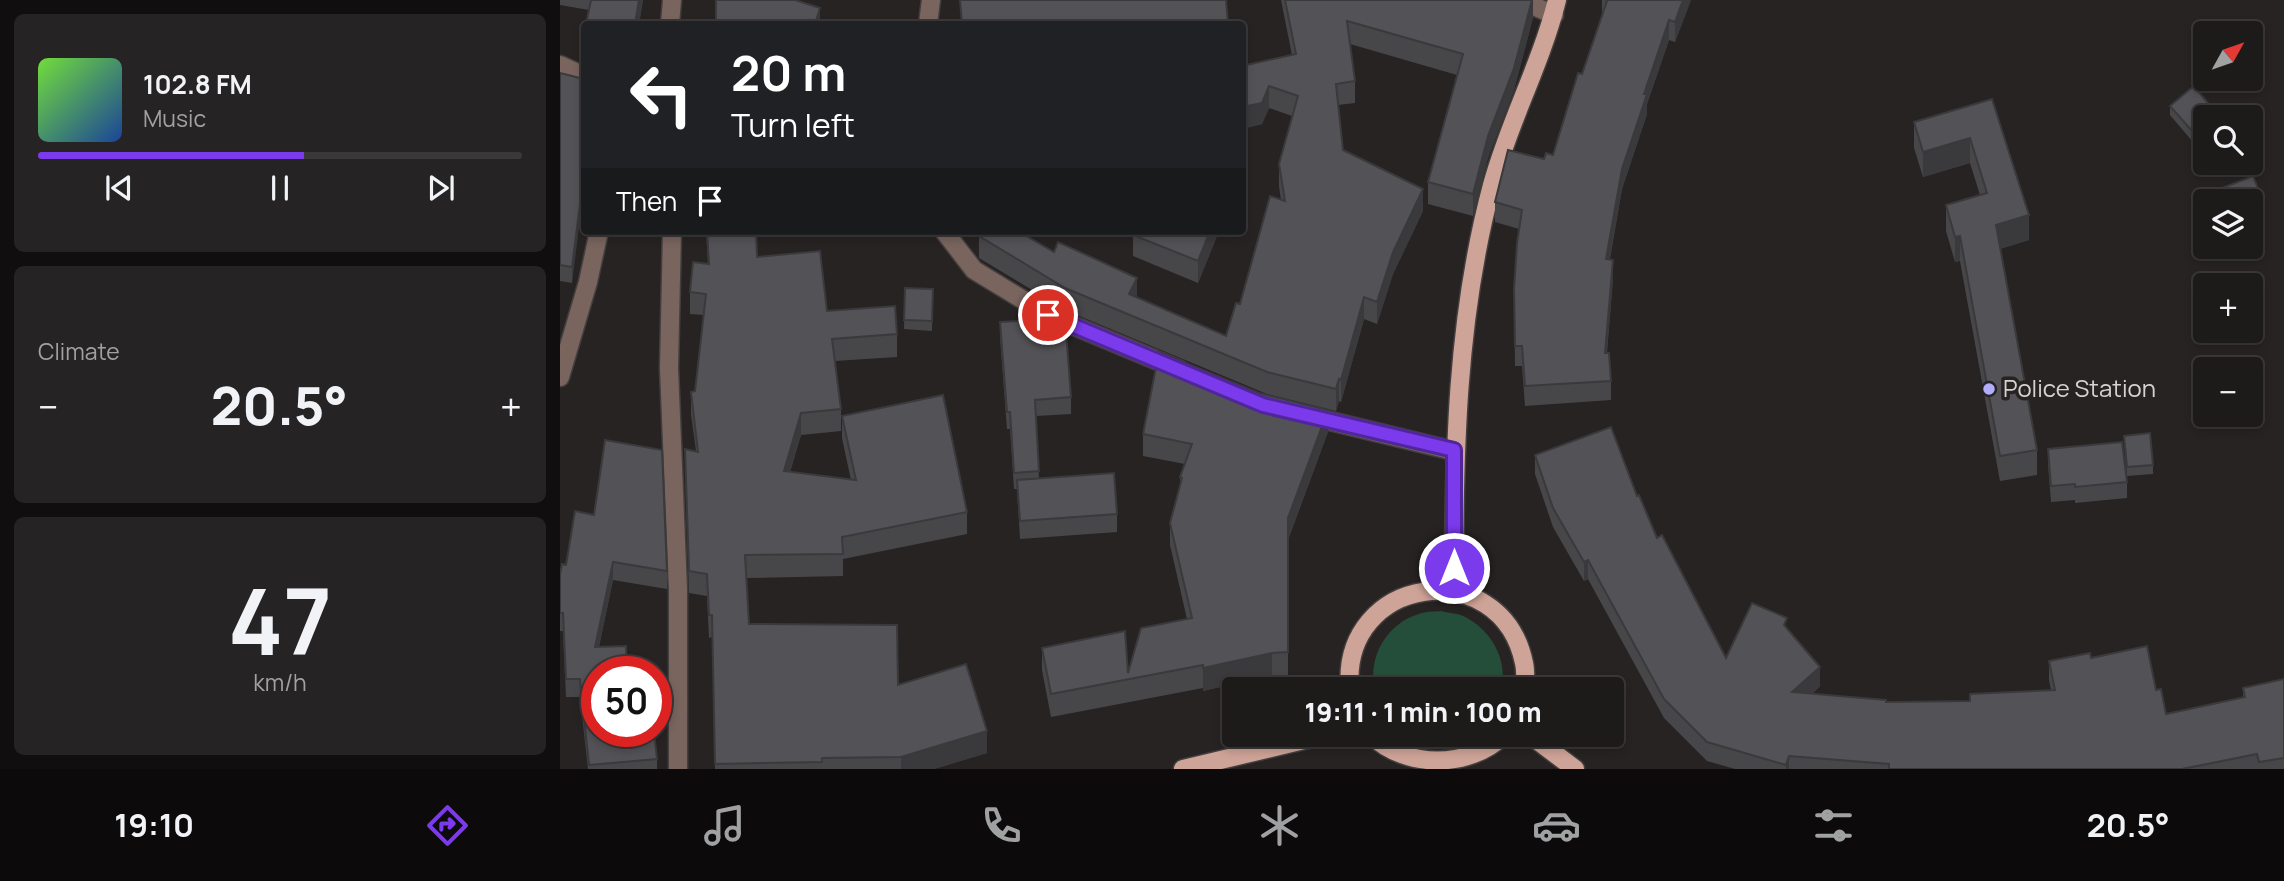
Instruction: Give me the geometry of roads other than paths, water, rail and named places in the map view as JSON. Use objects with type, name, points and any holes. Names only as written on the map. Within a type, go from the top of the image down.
[{"type":"main road","points":[[1454,592],[1454,450],[1468,298],[1492,184],[1518,107],[1546,40],[1555,7]]},
{"type":"main road","points":[[1349,677],[1354,646],[1368,622],[1388,604],[1412,592],[1440,589],[1470,595],[1496,611],[1515,635],[1525,664],[1525,677]]},
{"type":"main road","points":[[1183,769],[1209,766],[1280,747]]},
{"type":"main road","points":[[1381,747],[1407,761],[1438,767],[1469,765],[1493,747]]},
{"type":"main road","points":[[1546,747],[1575,769]]},
{"type":"street","points":[[670,21],[672,0]]},
{"type":"street","points":[[928,21],[931,0]]},
{"type":"street","points":[[1520,0],[1555,7]]},
{"type":"street","points":[[560,65],[581,75]]},
{"type":"street","points":[[560,377],[588,282],[598,235]]},
{"type":"street","points":[[672,235],[670,368],[678,590],[678,769]]},
{"type":"street","points":[[947,235],[974,270],[1048,315],[1200,379]]},
{"type":"street","points":[[1289,411],[1454,450]]},
{"type":"place","name":"Police Station","points":[[1989,389]]}]
